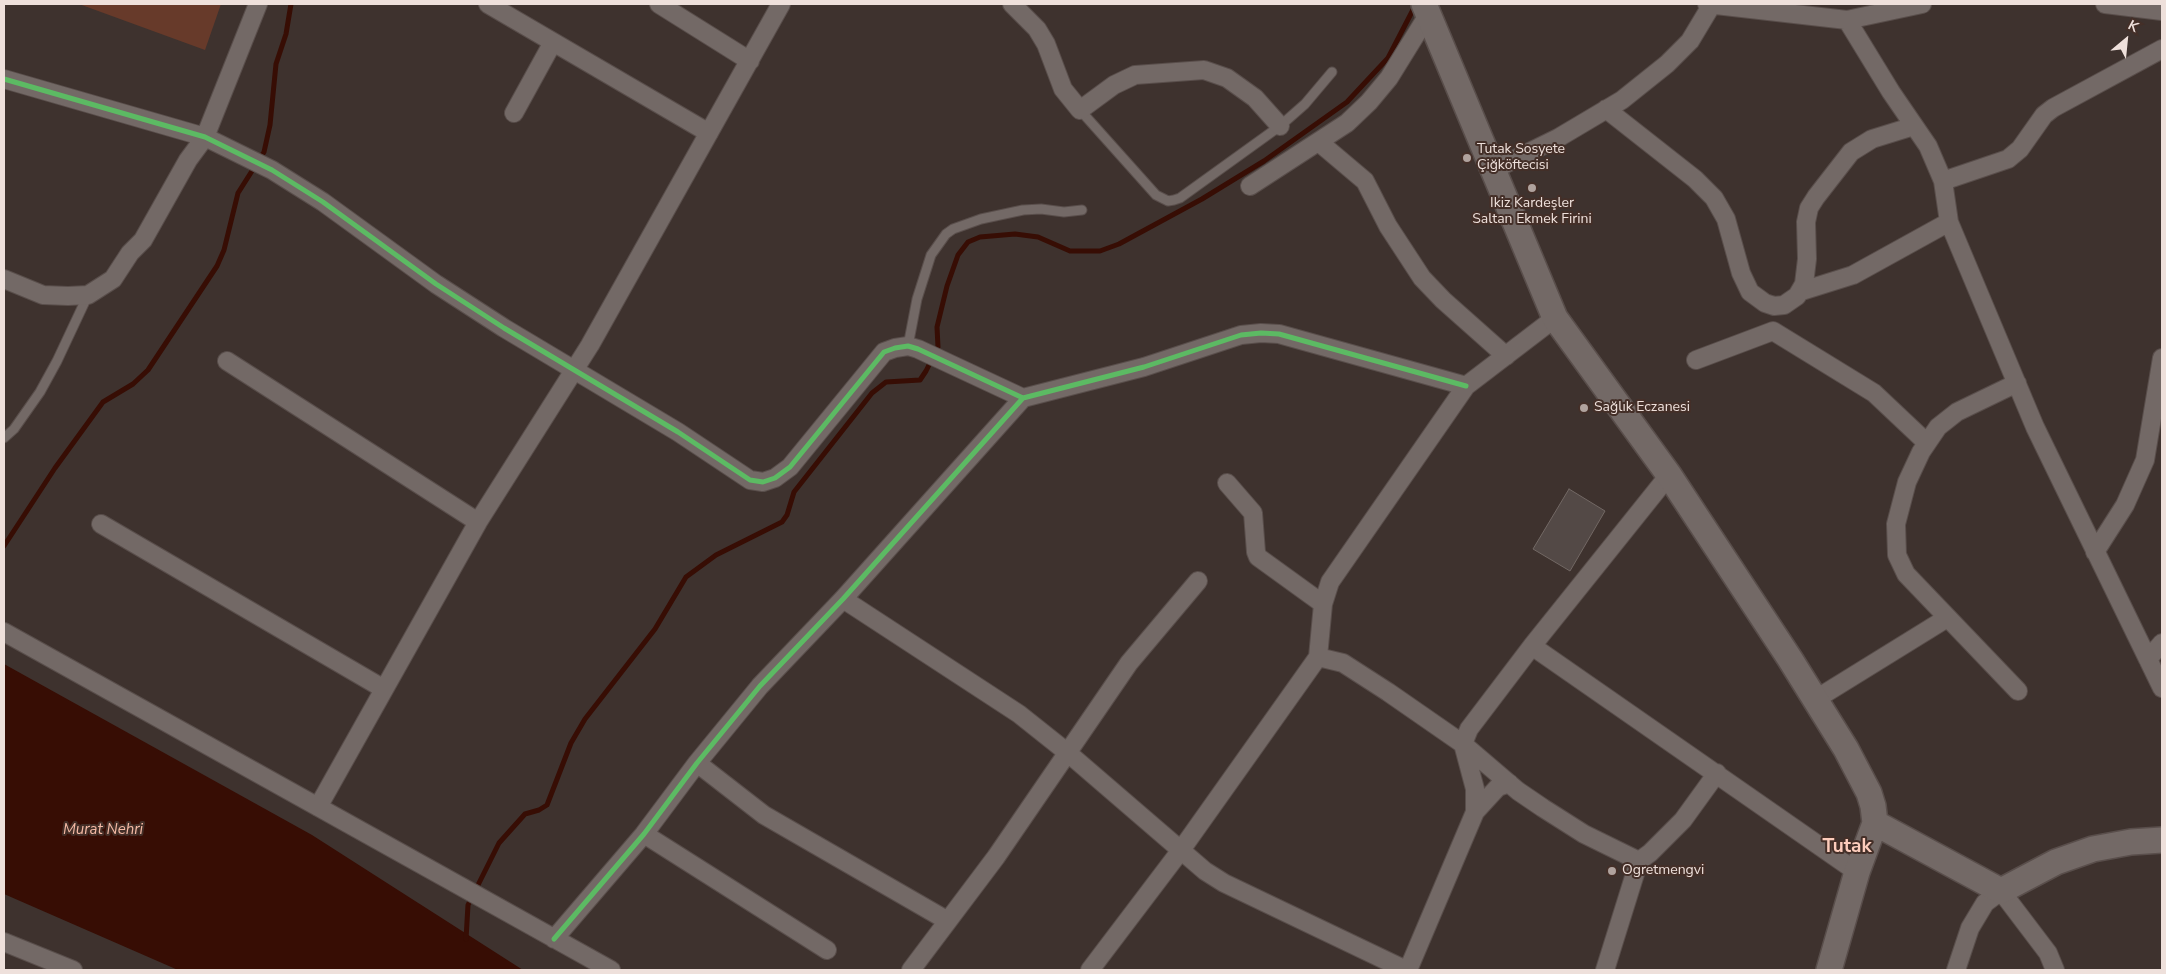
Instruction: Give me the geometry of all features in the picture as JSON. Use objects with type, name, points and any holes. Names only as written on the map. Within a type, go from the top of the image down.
[{"type":"main road","points":[[1426,10],[1555,318],[1668,475],[1816,699],[1869,793],[1874,806],[1875,823],[1857,872],[1829,970]]},
{"type":"main road","points":[[1875,823],[2001,891],[2056,862],[2093,849],[2131,842],[2162,840]]},
{"type":"street","points":[[4,279],[43,295],[88,295],[113,280],[130,253],[143,240],[188,160],[205,137],[258,4]]},
{"type":"street","points":[[488,4],[709,133]]},
{"type":"street","points":[[659,4],[750,61]]},
{"type":"street","points":[[318,806],[478,522],[590,345],[781,4]]},
{"type":"street","points":[[1012,4],[1037,29],[1046,44],[1063,89],[1080,110],[1114,85],[1134,75],[1204,70],[1227,78],[1255,98],[1280,126]]},
{"type":"street","points":[[1493,170],[1558,138],[1606,109],[1667,64],[1690,41],[1709,5],[1848,20],[1917,4]]},
{"type":"street","points":[[2105,4],[2114,7],[2162,11]]},
{"type":"street","points":[[1250,186],[1320,143],[1348,123],[1369,102],[1389,78],[1426,10]]},
{"type":"street","points":[[1848,20],[1928,146],[1943,181],[1949,222],[2017,384],[2068,498],[2162,688]]},
{"type":"street","points":[[514,113],[553,42]]},
{"type":"street","points":[[1943,181],[2008,159],[2020,149],[2044,115],[2053,108],[2162,49]]},
{"type":"street","points":[[4,78],[205,137],[272,170],[323,202],[436,284],[678,432],[750,480],[764,482],[775,478],[790,467],[884,352],[913,348],[1023,398]]},
{"type":"street","points":[[1606,109],[1694,179],[1714,198],[1726,219],[1741,273],[1750,292],[1765,303],[1774,306],[1784,305],[1802,291],[1853,275],[1949,222]]},
{"type":"street","points":[[1802,291],[1808,259],[1806,222],[1809,208],[1816,196],[1852,152],[1872,140],[1914,126]]},
{"type":"street","points":[[1320,143],[1365,181],[1388,226],[1422,278],[1506,356]]},
{"type":"street","points":[[1774,306],[1774,331]]},
{"type":"street","points":[[1090,970],[1181,850],[1318,657],[1323,604],[1330,582],[1466,386],[1555,318]]},
{"type":"street","points":[[1696,360],[1774,331]]},
{"type":"street","points":[[1774,331],[1874,393],[1927,443]]},
{"type":"street","points":[[554,939],[644,834],[697,763],[760,686],[843,599],[1023,398],[1144,367],[1241,335],[1261,332],[1279,334],[1466,386]]},
{"type":"street","points":[[2095,552],[2125,505],[2145,460],[2162,358]]},
{"type":"street","points":[[227,361],[478,522]]},
{"type":"street","points":[[2017,384],[1957,412],[1938,428],[1927,443],[1907,482],[1896,524],[1897,555],[1906,574],[2018,691]]},
{"type":"street","points":[[1475,812],[1475,789],[1463,744],[1479,714],[1668,475]]},
{"type":"street","points":[[1227,483],[1253,512],[1258,557],[1323,604]]},
{"type":"street","points":[[101,524],[384,690]]},
{"type":"street","points":[[911,970],[1068,753],[1138,650],[1198,581]]},
{"type":"street","points":[[843,599],[1019,714],[1068,753],[1181,850],[1224,883],[1407,970],[1475,812],[1498,787],[1508,783]]},
{"type":"street","points":[[1816,699],[1947,618]]},
{"type":"street","points":[[4,632],[611,970]]},
{"type":"street","points":[[2148,659],[2162,643]]},
{"type":"street","points":[[1532,646],[1857,872]]},
{"type":"street","points":[[1318,657],[1343,663],[1463,744],[1508,783],[1584,834],[1639,861]]},
{"type":"street","points":[[697,763],[764,815],[948,921]]},
{"type":"street","points":[[1605,970],[1639,861],[1650,853],[1683,820],[1717,773]]},
{"type":"street","points":[[644,834],[827,950]]},
{"type":"street","points":[[1956,970],[1970,928],[1985,903],[2001,891],[2033,931],[2048,953],[2055,970]]},
{"type":"street","points":[[4,942],[73,970]]},
{"type":"lane","points":[[1080,110],[1156,195],[1168,200],[1180,198],[1280,126],[1305,104],[1332,72]]},
{"type":"lane","points":[[913,348],[922,281],[935,247],[946,234],[953,229],[981,219],[1023,210],[1064,212],[1082,210]]},
{"type":"lane","points":[[4,438],[14,429],[40,392],[88,295]]},
{"type":"shaded area","points":[[79,4],[221,4],[205,50]]},
{"type":"water","name":"Murat Nehri","points":[[4,664],[312,835],[523,970],[178,970],[4,894]]},
{"type":"building","points":[[1569,489],[1605,511],[1570,571],[1533,549]]},
{"type":"waterway","points":[[4,546],[55,468],[103,402],[133,384],[148,370],[217,266],[224,250],[238,193],[264,152],[270,125],[276,64],[286,34],[291,4]]},
{"type":"waterway","points":[[466,939],[468,905],[499,843],[525,814],[539,810],[547,805],[571,743],[585,719],[655,629],[686,577],[716,555],[782,522],[787,515],[794,492],[872,393],[886,382],[920,380],[938,347],[937,327],[947,286],[958,255],[968,242],[980,237],[1015,234],[1038,237],[1070,251],[1100,251],[1119,244],[1202,199],[1264,161],[1347,102],[1388,58],[1416,4]]},
{"type":"cycle path","points":[[4,79],[205,137],[272,170],[323,202],[436,284],[504,328],[678,432],[750,480],[763,482],[775,478],[790,467],[884,352],[895,348],[908,346],[918,349],[1023,398]]},
{"type":"cycle path","points":[[554,939],[644,834],[697,763],[760,686],[843,599],[1023,398],[1144,367],[1241,335],[1261,333],[1279,334],[1466,386]]},
{"type":"place","name":"Tutak Sosyete Çiğköftecisi","points":[[1467,158]]},
{"type":"place","name":"Ikiz Kardeşler Saltan Ekmek Firini","points":[[1532,188]]},
{"type":"place","name":"Sağlık Eczanesi","points":[[1584,408]]},
{"type":"place","name":"Ogretmengvi","points":[[1612,871]]},
{"type":"district","name":"Tutak","points":[[1847,847]]}]
